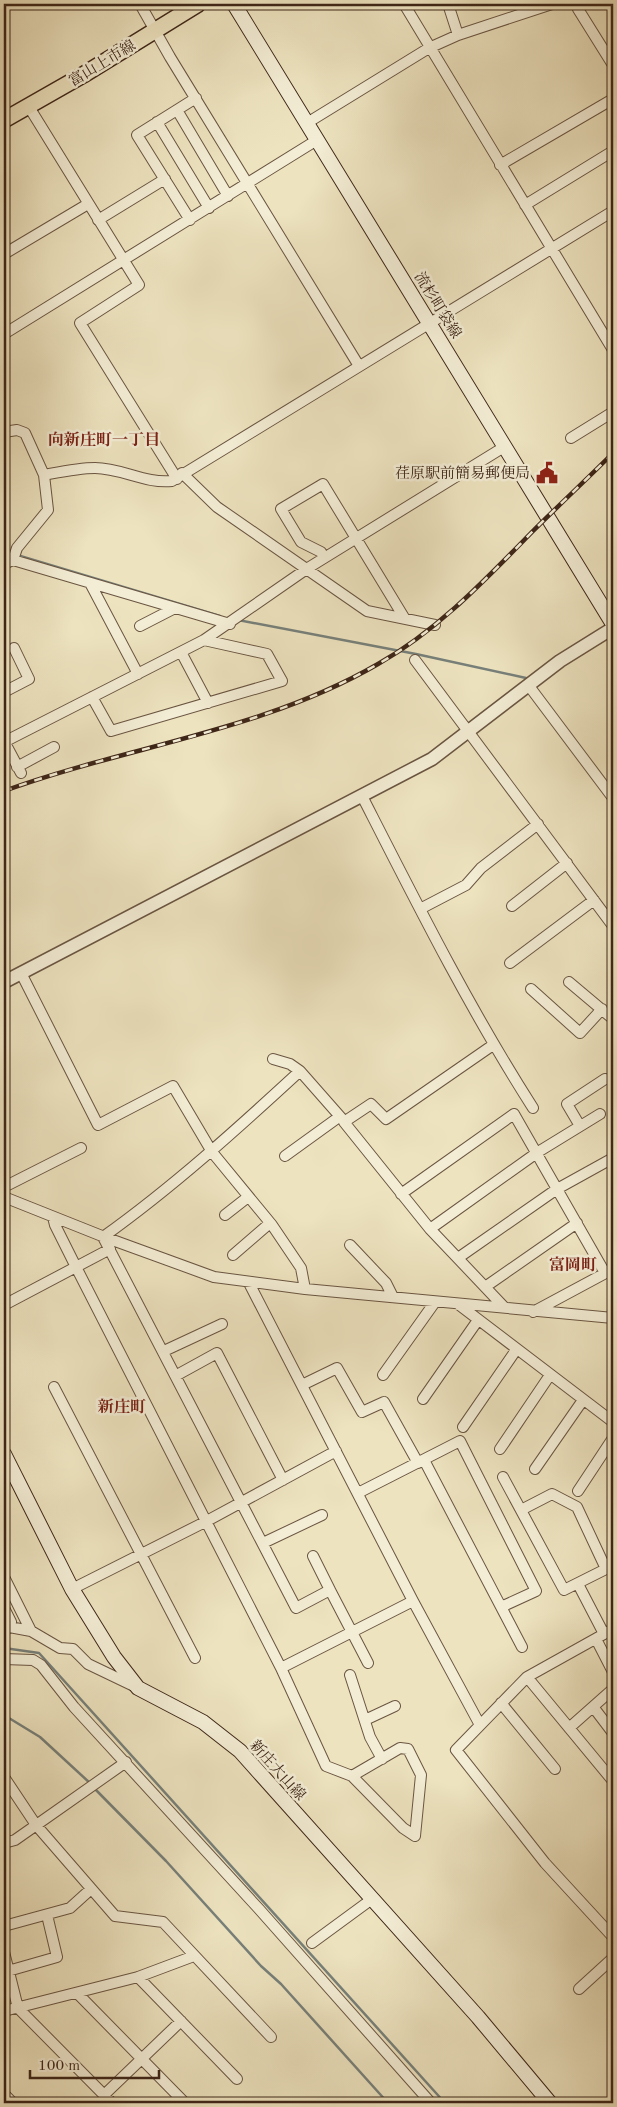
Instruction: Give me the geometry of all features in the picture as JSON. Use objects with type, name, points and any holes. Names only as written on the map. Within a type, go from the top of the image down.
[{"type":"main road","name":"富山上市線","points":[[4,120],[198,4]]},
{"type":"main road","name":"流杉町袋線","points":[[234,4],[612,622]]},
{"type":"main road","name":"新庄大山線","points":[[4,1454],[72,1589],[106,1647],[138,1688],[203,1722],[227,1739],[268,1782],[478,2017],[550,2103]]},
{"type":"street","points":[[140,4],[359,366]]},
{"type":"street","points":[[404,4],[613,350]]},
{"type":"street","points":[[448,4],[458,35]]},
{"type":"street","points":[[307,124],[429,48],[458,35],[552,4]]},
{"type":"street","points":[[578,4],[578,8],[613,65]]},
{"type":"street","points":[[190,220],[138,135],[196,98]]},
{"type":"street","points":[[500,165],[613,99]]},
{"type":"street","points":[[28,107],[139,285],[80,323],[179,476],[217,507],[368,611],[435,625]]},
{"type":"street","points":[[177,110],[228,196]]},
{"type":"street","points":[[157,122],[209,208]]},
{"type":"street","points":[[4,334],[317,140]]},
{"type":"street","points":[[525,205],[613,151]]},
{"type":"street","points":[[98,220],[165,179]]},
{"type":"street","points":[[4,254],[88,204]]},
{"type":"street","points":[[44,475],[95,468],[125,473],[157,483],[179,476],[268,424],[359,366],[613,211]]},
{"type":"street","points":[[571,438],[613,412]]},
{"type":"street","points":[[4,432],[18,430],[25,433],[44,475],[48,510],[8,562],[90,583],[230,624]]},
{"type":"street","points":[[54,747],[19,770],[4,742],[204,640],[230,624],[308,568],[504,447]]},
{"type":"street","points":[[324,558],[321,552],[301,542],[281,509],[324,484],[405,619]]},
{"type":"street","points":[[90,583],[138,674]]},
{"type":"street","points":[[140,626],[175,608]]},
{"type":"street","points":[[4,982],[432,759],[612,622]]},
{"type":"street","points":[[92,697],[111,731],[282,681],[267,654],[204,640]]},
{"type":"street","points":[[4,692],[30,679],[14,648]]},
{"type":"street","points":[[182,652],[208,703]]},
{"type":"street","points":[[415,660],[613,926]]},
{"type":"street","points":[[529,686],[613,798]]},
{"type":"street","points":[[362,796],[493,1045],[533,1108]]},
{"type":"street","points":[[420,909],[466,884],[481,868],[538,824]]},
{"type":"street","points":[[512,906],[567,864]]},
{"type":"street","points":[[510,963],[594,900]]},
{"type":"street","points":[[21,972],[98,1125],[173,1086],[212,1152],[270,1223],[301,1268],[305,1289]]},
{"type":"street","points":[[569,982],[613,1019]]},
{"type":"street","points":[[532,989],[580,1032],[602,1009]]},
{"type":"street","points":[[285,1156],[342,1119],[371,1104],[386,1118],[493,1045]]},
{"type":"street","points":[[273,1059],[290,1064],[300,1071],[342,1119],[430,1229],[504,1307]]},
{"type":"street","points":[[103,1237],[142,1209],[212,1152],[300,1071]]},
{"type":"street","points":[[580,1126],[566,1104],[605,1078]]},
{"type":"street","points":[[401,1194],[514,1114],[538,1152],[577,1223],[609,1271],[533,1312]]},
{"type":"street","points":[[430,1229],[538,1152],[600,1114]]},
{"type":"street","points":[[4,1187],[81,1148]]},
{"type":"street","points":[[458,1258],[557,1189],[613,1158]]},
{"type":"street","points":[[225,1214],[248,1196]]},
{"type":"street","points":[[4,1197],[103,1237],[214,1277],[305,1289],[504,1307],[533,1312],[613,1318]]},
{"type":"street","points":[[53,1217],[55,1225],[76,1267],[281,1668],[326,1766],[352,1776],[403,1828],[416,1836],[422,1774],[408,1749],[400,1748],[352,1776]]},
{"type":"street","points":[[233,1255],[270,1223]]},
{"type":"street","points":[[485,1287],[577,1223]]},
{"type":"street","points":[[103,1237],[177,1375],[296,1608],[330,1590]]},
{"type":"street","points":[[350,1245],[386,1283],[393,1297]]},
{"type":"street","points":[[4,1305],[110,1249]]},
{"type":"street","points":[[249,1283],[413,1601],[480,1725]]},
{"type":"street","points":[[383,1374],[435,1302]]},
{"type":"street","points":[[457,1304],[613,1422]]},
{"type":"street","points":[[423,1399],[478,1320]]},
{"type":"street","points":[[164,1351],[222,1324]]},
{"type":"street","points":[[463,1426],[516,1350]]},
{"type":"street","points":[[177,1375],[217,1352],[283,1480]]},
{"type":"street","points":[[302,1385],[337,1368],[362,1412],[384,1402],[421,1462],[522,1648]]},
{"type":"street","points":[[500,1449],[550,1375]]},
{"type":"street","points":[[54,1387],[195,1658]]},
{"type":"street","points":[[535,1469],[584,1400]]},
{"type":"street","points":[[578,1490],[613,1438]]},
{"type":"street","points":[[358,1493],[421,1462],[460,1440],[536,1591],[501,1607]]},
{"type":"street","points":[[72,1589],[205,1522],[336,1450]]},
{"type":"street","points":[[503,1477],[564,1590],[606,1569],[577,1507],[552,1494],[521,1510]]},
{"type":"street","points":[[263,1543],[322,1515]]},
{"type":"street","points":[[313,1556],[368,1663]]},
{"type":"street","points":[[4,1577],[31,1631]]},
{"type":"street","points":[[578,1584],[604,1634],[613,1672]]},
{"type":"street","points":[[281,1668],[413,1601]]},
{"type":"street","points":[[4,1608],[11,1622],[5,1628]]},
{"type":"street","points":[[5,1628],[31,1631],[60,1648],[72,1649],[88,1664],[138,1688]]},
{"type":"street","points":[[604,1634],[527,1677],[456,1750],[545,1863],[611,1931]]},
{"type":"street","points":[[4,1659],[33,1660],[41,1665],[74,1706],[431,2103]]},
{"type":"street","points":[[350,1675],[370,1737],[382,1759]]},
{"type":"street","points":[[527,1677],[613,1781]]},
{"type":"street","points":[[568,1728],[594,1708],[613,1689]]},
{"type":"street","points":[[501,1703],[555,1769]]},
{"type":"street","points":[[365,1720],[395,1706]]},
{"type":"street","points":[[594,1708],[613,1733]]},
{"type":"street","points":[[4,1843],[15,1840],[126,1762]]},
{"type":"street","points":[[4,1777],[36,1825],[115,1916],[163,1922],[271,2037]]},
{"type":"street","points":[[4,1926],[70,1908],[91,1889]]},
{"type":"street","points":[[312,1943],[372,1899]]},
{"type":"street","points":[[47,1915],[57,1957],[5,1961],[18,2008],[112,2103]]},
{"type":"street","points":[[4,2011],[138,1977],[194,1956]]},
{"type":"street","points":[[579,1989],[613,1958]]},
{"type":"street","points":[[138,1977],[237,2079]]},
{"type":"street","points":[[76,1993],[185,2103]]},
{"type":"street","points":[[104,2095],[181,2021]]},
{"type":"street","points":[[4,2094],[13,2103]]},
{"type":"waterway","points":[[4,551],[12,553]]},
{"type":"waterway","points":[[17,555],[220,616]]},
{"type":"waterway","points":[[238,620],[416,654],[526,678]]},
{"type":"waterway","points":[[4,1648],[39,1653],[445,2103]]},
{"type":"waterway","points":[[4,1715],[40,1737],[91,1784]]},
{"type":"waterway","points":[[94,1788],[166,1861],[261,1966],[281,1984],[388,2103]]},
{"type":"railway","points":[[4,791],[51,775],[242,722],[334,687],[378,664],[421,636],[460,603],[613,453]]},
{"type":"place","name":"荏原駅前簡易郵便局","points":[[547,473]]},
{"type":"district","name":"向新庄町一丁目","points":[[104,439]]},
{"type":"district","name":"富岡町","points":[[573,1264]]},
{"type":"district","name":"新庄町","points":[[122,1406]]}]
